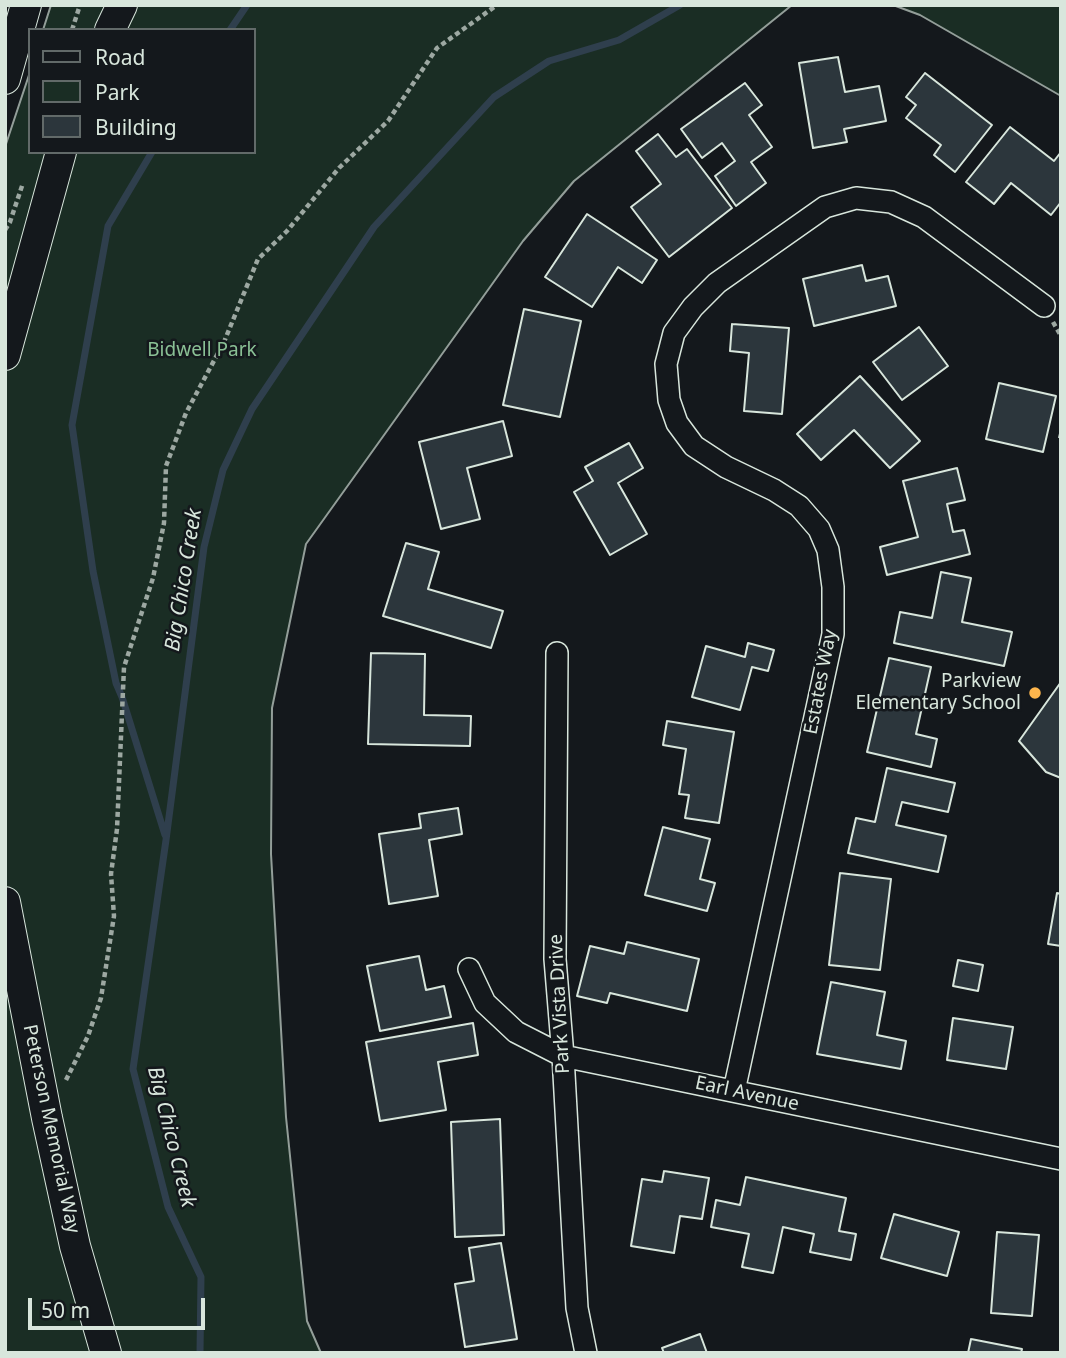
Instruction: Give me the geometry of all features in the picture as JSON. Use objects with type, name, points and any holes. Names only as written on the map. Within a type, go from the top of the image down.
[{"type":"street","points":[[5,79],[26,5]]},
{"type":"street","points":[[111,28],[122,5]]},
{"type":"street","points":[[5,355],[60,154]]},
{"type":"street","name":"Estates Way","points":[[734,1091],[833,635],[834,587],[828,550],[819,529],[799,506],[774,490],[726,467],[694,446],[677,423],[669,400],[666,364],[674,333],[693,307],[717,283],[825,207],[856,198],[891,202],[924,217],[1044,306]]},
{"type":"street","name":"Park Vista Drive","points":[[557,653],[555,959],[577,1308],[586,1353]]},
{"type":"street","name":"Peterson Memorial Way","points":[[5,902],[75,1246],[106,1353]]},
{"type":"street","name":"Earl Avenue","points":[[469,969],[485,1003],[516,1032],[563,1056],[1061,1159]]},
{"type":"path","points":[[73,28],[80,5]]},
{"type":"path","points":[[47,1118],[88,1036],[101,998],[114,916],[111,874],[119,794],[124,667],[153,578],[164,523],[166,466],[186,413],[224,342],[258,259],[287,231],[340,168],[388,121],[437,48],[497,5]]},
{"type":"path","points":[[5,230],[25,176]]},
{"type":"green space","name":"Bidwell Park","points":[[51,5],[792,5],[574,181],[523,241],[306,544],[272,708],[271,854],[286,1117],[307,1321],[321,1353],[5,1353],[5,147],[28,78],[28,154],[256,154],[256,28],[44,28]]},
{"type":"green space","points":[[893,5],[1061,5],[1061,96],[920,15]]},
{"type":"building","points":[[838,57],[845,92],[879,86],[886,121],[844,129],[847,142],[813,148],[799,63]]},
{"type":"building","points":[[925,73],[992,125],[955,172],[934,155],[941,145],[906,118],[916,105],[906,97]]},
{"type":"building","points":[[745,83],[762,105],[749,115],[772,147],[751,162],[766,183],[736,206],[715,176],[735,161],[722,143],[702,158],[681,129]]},
{"type":"building","points":[[1010,127],[1054,161],[1061,152],[1061,202],[1051,215],[1011,183],[994,204],[966,182]]},
{"type":"building","points":[[658,134],[676,157],[687,149],[732,208],[669,257],[631,207],[661,184],[636,151]]},
{"type":"building","points":[[587,214],[657,260],[642,283],[618,267],[592,307],[545,277]]},
{"type":"building","points":[[862,265],[866,281],[888,276],[896,306],[814,326],[803,279]]},
{"type":"building","points":[[524,309],[581,321],[560,417],[503,405]]},
{"type":"building","points":[[732,324],[789,328],[782,414],[744,411],[749,353],[730,351]]},
{"type":"building","points":[[919,327],[948,366],[902,400],[873,362]]},
{"type":"building","points":[[860,376],[920,441],[890,468],[854,430],[821,460],[797,434]]},
{"type":"building","points":[[999,383],[1056,396],[1043,452],[986,439]]},
{"type":"building","points":[[503,421],[512,456],[467,468],[480,519],[441,529],[419,442]]},
{"type":"building","points":[[629,443],[643,468],[618,483],[647,534],[610,555],[574,492],[593,481],[585,467]]},
{"type":"building","points":[[957,468],[965,500],[947,504],[953,532],[964,530],[970,554],[887,575],[880,547],[918,537],[903,481]]},
{"type":"building","points":[[406,543],[439,552],[428,589],[503,611],[491,648],[383,616]]},
{"type":"building","points":[[941,572],[971,578],[962,622],[1012,632],[1004,666],[894,643],[900,612],[932,618]]},
{"type":"building","points":[[748,643],[774,650],[768,671],[752,667],[740,710],[692,697],[706,646],[745,657]]},
{"type":"building","points":[[371,653],[425,654],[424,715],[471,716],[470,746],[368,744]]},
{"type":"building","points":[[889,658],[931,667],[916,734],[937,739],[931,767],[867,752]]},
{"type":"building","points":[[1061,682],[1061,778],[1046,772],[1019,741]]},
{"type":"building","points":[[667,721],[734,732],[719,823],[685,818],[689,795],[679,794],[686,749],[663,745]]},
{"type":"building","points":[[887,768],[955,783],[948,812],[902,802],[896,825],[946,836],[938,872],[848,853],[856,818],[875,822]]},
{"type":"building","points":[[458,808],[462,834],[429,840],[438,896],[389,904],[379,834],[421,828],[419,814]]},
{"type":"building","points":[[663,827],[710,839],[700,879],[715,883],[707,911],[645,895]]},
{"type":"building","points":[[840,873],[891,879],[880,970],[829,965]]},
{"type":"building","points":[[1057,893],[1061,894],[1061,946],[1048,944]]},
{"type":"building","points":[[627,942],[699,959],[687,1011],[610,993],[607,1003],[577,996],[590,946],[624,954]]},
{"type":"building","points":[[419,956],[426,990],[444,986],[451,1017],[380,1031],[367,966]]},
{"type":"building","points":[[958,960],[983,965],[978,991],[953,986]]},
{"type":"building","points":[[831,982],[885,992],[877,1035],[906,1041],[901,1069],[817,1054]]},
{"type":"building","points":[[953,1018],[1013,1027],[1006,1069],[947,1060]]},
{"type":"building","points":[[473,1023],[478,1055],[438,1062],[446,1110],[380,1121],[366,1042]]},
{"type":"building","points":[[500,1119],[504,1235],[455,1237],[451,1122]]},
{"type":"building","points":[[664,1171],[709,1178],[702,1219],[680,1216],[674,1253],[631,1246],[642,1179],[662,1182]]},
{"type":"building","points":[[746,1177],[846,1198],[839,1231],[856,1234],[851,1260],[810,1252],[814,1234],[783,1227],[773,1273],[742,1267],[749,1234],[711,1227],[716,1200],[740,1205]]},
{"type":"building","points":[[894,1214],[959,1232],[947,1276],[881,1258]]},
{"type":"building","points":[[997,1232],[1039,1235],[1032,1316],[991,1313]]},
{"type":"building","points":[[501,1243],[517,1339],[465,1347],[455,1284],[474,1281],[469,1248]]},
{"type":"building","points":[[700,1334],[707,1353],[664,1353],[662,1348]]},
{"type":"building","points":[[971,1339],[1022,1349],[1021,1353],[968,1353]]},
{"type":"waterway","points":[[231,28],[247,5]]},
{"type":"waterway","name":"Big Chico Creek","points":[[200,1353],[201,1277],[168,1207],[133,1069],[204,547],[223,470],[252,409],[374,227],[494,97],[549,61],[619,40],[680,5]]},
{"type":"waterway","points":[[151,154],[108,226],[72,425],[93,571],[116,683],[165,835]]},
{"type":"fence","points":[[1059,438],[1061,429]]},
{"type":"place","name":"Parkview Elementary School","points":[[1035,693]]}]
